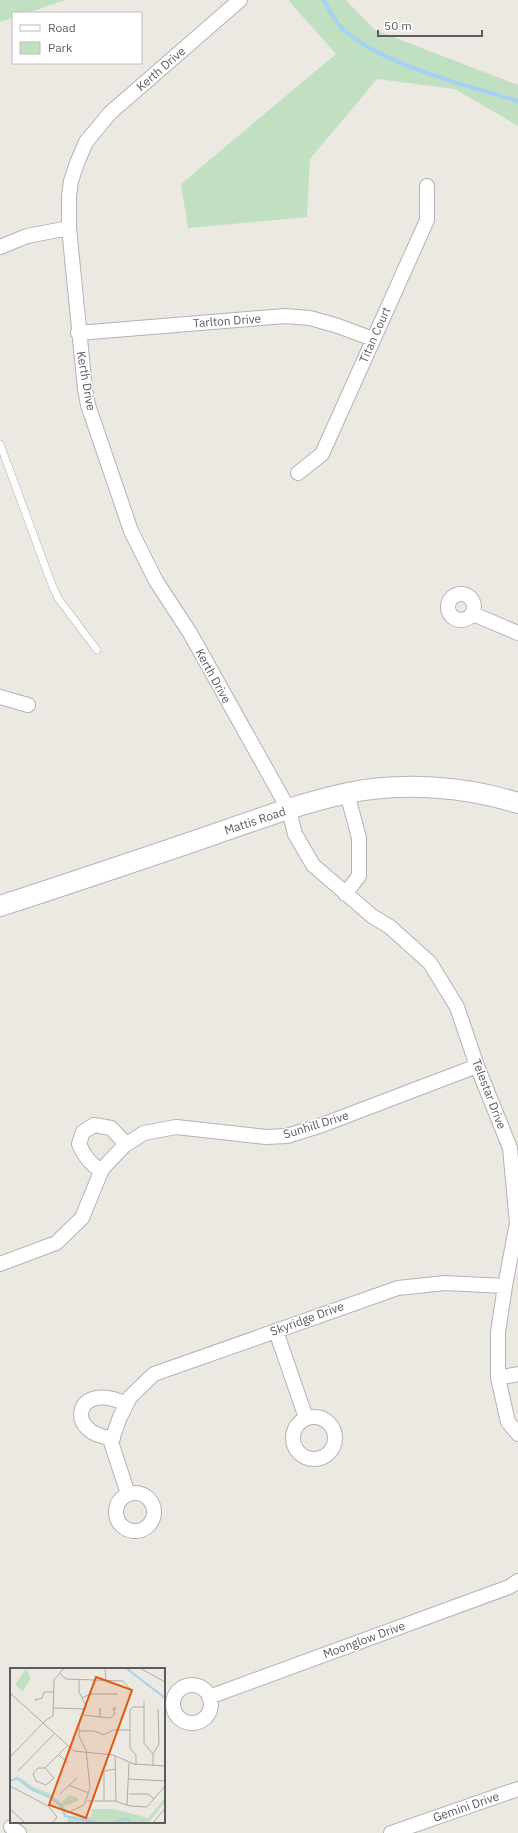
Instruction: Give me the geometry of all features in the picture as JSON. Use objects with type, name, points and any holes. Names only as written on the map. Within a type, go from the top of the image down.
[{"type":"main road","name":"Mattis Road","points":[[0,906],[289,810],[347,793],[376,789],[431,788],[483,794],[518,803]]},
{"type":"street","name":"Kerth Drive","points":[[240,0],[110,113],[90,137],[77,162],[71,181],[69,196],[69,228],[82,377],[88,405],[131,531],[156,581],[190,633],[212,676],[289,810]]},
{"type":"street","name":"Titan Court","points":[[298,473],[322,454],[427,220],[427,186]]},
{"type":"street","points":[[0,247],[27,236],[69,228]]},
{"type":"street","name":"Tarlton Drive","points":[[78,333],[284,316],[310,318],[338,326],[373,339]]},
{"type":"street","points":[[473,614],[518,633]]},
{"type":"street","points":[[0,697],[28,705]]},
{"type":"street","points":[[345,894],[359,876],[359,838],[347,793]]},
{"type":"street","name":"Telestar Drive","points":[[289,810],[295,834],[313,865],[372,916],[390,927],[430,963],[457,1006],[477,1066],[510,1148],[517,1224],[498,1332],[498,1378],[508,1422],[518,1434]]},
{"type":"street","name":"Sunhill Drive","points":[[0,1264],[56,1243],[82,1218],[101,1171],[126,1144],[144,1133],[176,1127],[266,1137],[287,1136],[322,1125],[477,1066]]},
{"type":"street","points":[[101,1171],[93,1166],[85,1156],[79,1144],[83,1132],[94,1125],[111,1128],[126,1144]]},
{"type":"street","name":"Skyridge Drive","points":[[128,1494],[111,1442],[130,1397],[154,1374],[398,1288],[445,1283],[505,1286]]},
{"type":"street","points":[[276,1331],[306,1418]]},
{"type":"street","points":[[498,1378],[518,1374]]},
{"type":"street","points":[[113,1438],[94,1434],[86,1429],[81,1413],[84,1404],[95,1397],[112,1397],[126,1404]]},
{"type":"street","name":"Moonglow Drive","points":[[210,1697],[509,1587],[518,1581]]},
{"type":"street","name":"Gemini Drive","points":[[391,1833],[518,1789]]},
{"type":"lane","points":[[0,444],[58,598],[97,650]]},
{"type":"green space","points":[[0,0],[65,0],[30,12],[12,12],[12,18],[0,22]]},
{"type":"green space","points":[[288,0],[346,0],[375,30],[518,85],[518,126],[455,89],[377,79],[310,159],[307,217],[188,228],[181,184],[336,54]]},
{"type":"waterway","points":[[324,0],[334,18],[342,28],[358,41],[378,52],[401,63],[450,81],[518,101]]}]
